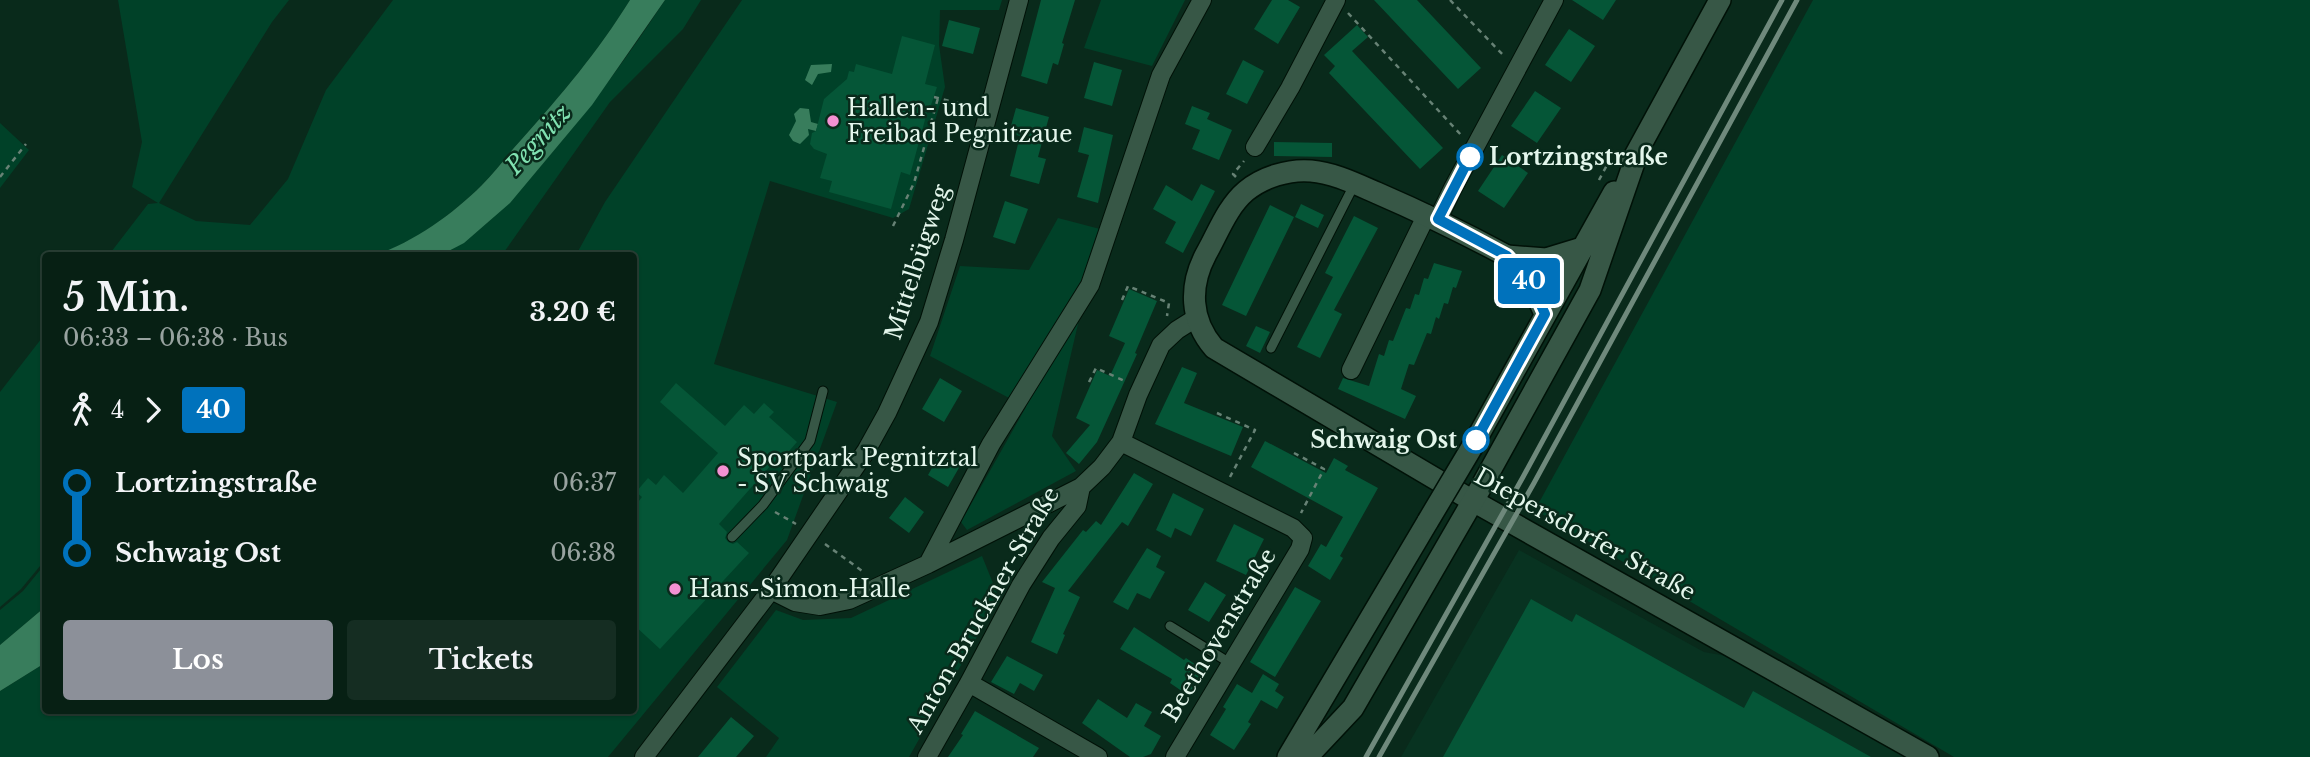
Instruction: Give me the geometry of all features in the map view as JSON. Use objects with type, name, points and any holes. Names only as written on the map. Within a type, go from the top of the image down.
[{"type":"main road","points":[[1288,757],[1472,447],[1720,0]]},
{"type":"main road","points":[[1307,757],[1353,708],[1473,501],[1590,290],[1638,151]]},
{"type":"main road","points":[[1196,318],[1194,283],[1198,269],[1230,209],[1247,191],[1275,176],[1300,170],[1323,173],[1355,183],[1433,217],[1507,256],[1531,283],[1545,314]]},
{"type":"main road","points":[[1507,256],[1546,258],[1581,248]]},
{"type":"main road","name":"Diepersdorfer Straße","points":[[1196,318],[1214,348],[1424,473],[1928,757]]},
{"type":"street","name":"Mittelbügweg","points":[[644,757],[771,590],[866,451],[887,414],[929,322],[954,240],[1018,0]]},
{"type":"street","points":[[928,564],[991,444],[1090,285],[1161,75],[1202,0]]},
{"type":"street","points":[[1351,370],[1554,0]]},
{"type":"street","points":[[1255,147],[1341,5]]},
{"type":"street","points":[[771,590],[795,602],[820,606],[849,600],[928,564],[1081,487],[1102,467],[1121,442],[1161,345],[1177,330],[1196,318]]},
{"type":"street","points":[[1121,442],[1298,533]]},
{"type":"street","name":"Anton-Bruckner-Straße","points":[[927,757],[1021,585],[1051,538],[1077,506],[1081,487]]},
{"type":"street","name":"Beethovenstraße","points":[[1175,757],[1300,549],[1298,533]]},
{"type":"street","points":[[969,684],[1098,757]]},
{"type":"lane","points":[[1271,348],[1355,183]]},
{"type":"lane","points":[[732,537],[763,505],[810,441],[823,391]]},
{"type":"lane","points":[[1170,625],[1230,663]]},
{"type":"path","points":[[1450,0],[1517,69]]},
{"type":"path","points":[[1341,5],[1474,149]]},
{"type":"path","points":[[893,226],[914,183],[936,97],[976,107]]},
{"type":"path","points":[[0,177],[26,144]]},
{"type":"path","points":[[1595,186],[1615,151]]},
{"type":"path","points":[[1122,300],[1128,286],[1169,303],[1166,314],[1177,330]]},
{"type":"path","points":[[1089,382],[1096,368],[1141,388]]},
{"type":"path","points":[[1217,414],[1255,430],[1223,493]]},
{"type":"path","points":[[1294,453],[1324,469],[1298,533]]},
{"type":"path","points":[[810,533],[882,585]]},
{"type":"shaded area","points":[[118,0],[289,0],[272,22],[159,203],[196,221],[250,225],[288,179],[326,90],[393,0],[630,0],[579,73],[487,180],[446,217],[385,252],[111,252],[148,204],[158,203],[132,187],[142,142]]},
{"type":"shaded area","points":[[665,0],[701,0],[683,29],[610,102],[504,252],[448,252],[487,223],[526,184],[596,98]]},
{"type":"shaded area","name":"Sportpark Pegnitztal - SV Schwaig","points":[[742,0],[1002,0],[999,10],[940,10],[939,45],[945,87],[909,209],[893,218],[770,181],[714,364],[837,402],[787,540],[608,757],[0,757],[0,691],[42,665],[42,714],[637,714],[637,252],[578,252],[605,202]]},
{"type":"shaded area","points":[[1101,0],[1185,0],[1152,66],[1084,48]]},
{"type":"shaded area","points":[[1813,0],[2310,0],[2310,757],[1954,757],[1535,510]]},
{"type":"shaded area","points":[[0,123],[29,150],[0,188]]},
{"type":"shaded area","points":[[1058,218],[1100,229],[1052,436],[1076,471],[967,530],[961,522],[1026,407],[930,356],[960,266],[1029,270]]},
{"type":"shaded area","points":[[42,338],[42,564],[21,589],[0,607],[0,392]]},
{"type":"shaded area","points":[[1519,550],[1704,652],[1737,658],[1910,757],[1401,757]]},
{"type":"shaded area","points":[[982,556],[999,598],[909,757],[766,757],[779,738],[717,687],[776,610],[803,620],[851,618]]},
{"type":"shaded area","points":[[42,568],[42,610],[0,645],[0,610],[23,591]]},
{"type":"water","name":"Pegnitz","points":[[630,0],[665,0],[592,105],[510,203],[464,243],[447,252],[382,252],[432,226],[482,185],[579,73]]},
{"type":"water","points":[[832,64],[831,72],[818,74],[812,85],[805,80],[811,65]]},
{"type":"water","points":[[800,108],[809,109],[811,122],[818,124],[816,131],[808,129],[809,135],[800,144],[793,141],[789,135],[796,121],[794,114]]},
{"type":"water","points":[[42,610],[42,665],[0,691],[0,645]]},
{"type":"building","points":[[1041,0],[1075,0],[1058,65],[1053,63],[1047,84],[1021,76]]},
{"type":"building","points":[[1272,0],[1288,0],[1300,7],[1278,44],[1254,29]]},
{"type":"building","points":[[1374,0],[1417,0],[1481,68],[1458,89]]},
{"type":"building","points":[[1572,0],[1616,0],[1603,20]]},
{"type":"building","points":[[949,20],[980,28],[973,54],[942,46]]},
{"type":"building","points":[[1357,25],[1368,37],[1352,51],[1443,148],[1420,169],[1329,73],[1335,66],[1324,55]]},
{"type":"building","points":[[1569,29],[1595,46],[1571,82],[1545,65]]},
{"type":"building","points":[[902,36],[935,45],[925,84],[937,87],[929,105],[910,175],[901,172],[891,209],[829,192],[832,181],[820,178],[827,154],[814,149],[810,144],[824,99],[847,79],[849,71],[854,72],[856,64],[892,74]]},
{"type":"building","points":[[1243,60],[1264,71],[1247,104],[1226,94]]},
{"type":"building","points":[[1094,62],[1122,70],[1112,106],[1084,98]]},
{"type":"building","points":[[1535,91],[1561,108],[1537,143],[1511,126]]},
{"type":"building","points":[[1192,106],[1210,113],[1207,119],[1232,130],[1219,160],[1192,149],[1200,130],[1185,124]]},
{"type":"building","points":[[1016,108],[1049,117],[1038,157],[1046,159],[1039,184],[1010,176],[1020,136],[1009,133]]},
{"type":"building","points":[[1084,127],[1113,135],[1098,203],[1077,197],[1089,155],[1078,152]]},
{"type":"building","points":[[1274,142],[1332,143],[1332,157],[1274,156]]},
{"type":"building","points":[[1502,155],[1528,173],[1504,208],[1478,191]]},
{"type":"building","points":[[1201,184],[1215,191],[1183,253],[1165,243],[1176,222],[1153,209],[1166,185],[1192,201]]},
{"type":"building","points":[[1005,201],[1028,209],[1015,244],[993,237]]},
{"type":"building","points":[[1301,204],[1324,215],[1318,228],[1295,217]]},
{"type":"building","points":[[1270,205],[1294,217],[1246,316],[1222,305]]},
{"type":"building","points":[[1354,216],[1378,228],[1334,310],[1342,314],[1320,358],[1297,347],[1333,277],[1325,273]]},
{"type":"building","points":[[1434,263],[1462,271],[1448,304],[1444,303],[1439,319],[1436,317],[1431,334],[1427,333],[1414,365],[1409,364],[1401,389],[1416,396],[1405,419],[1338,389],[1343,378],[1369,386],[1379,354],[1384,356],[1389,340],[1393,341],[1406,308],[1410,309],[1415,294],[1419,295],[1424,278],[1428,279]]},
{"type":"building","points":[[1129,289],[1157,301],[1135,353],[1137,354],[1097,442],[1079,464],[1066,453],[1090,425],[1076,418],[1097,370],[1110,376],[1125,343],[1109,336]]},
{"type":"building","points":[[1256,326],[1270,332],[1260,353],[1246,346]]},
{"type":"building","points":[[1182,367],[1197,373],[1184,403],[1243,427],[1231,456],[1155,424]]},
{"type":"building","points":[[940,378],[962,391],[944,422],[922,409]]},
{"type":"building","points":[[676,383],[725,426],[744,405],[754,414],[764,403],[774,412],[769,417],[797,442],[783,458],[780,455],[719,524],[727,532],[725,538],[728,542],[737,542],[749,553],[660,649],[637,628],[637,503],[642,497],[637,491],[648,478],[656,485],[664,475],[683,493],[718,453],[660,402]]},
{"type":"building","points":[[1265,441],[1326,473],[1334,458],[1348,466],[1345,470],[1378,488],[1340,556],[1343,558],[1330,580],[1308,566],[1321,544],[1326,547],[1343,517],[1251,467]]},
{"type":"building","points":[[940,454],[960,466],[948,487],[928,475]]},
{"type":"building","points":[[1134,473],[1153,484],[1128,526],[1122,522],[1068,591],[1080,597],[1057,654],[1031,642],[1055,588],[1042,582],[1083,530],[1086,532],[1096,521],[1101,525]]},
{"type":"building","points":[[1173,493],[1204,509],[1191,536],[1175,528],[1171,538],[1156,530]]},
{"type":"building","points":[[905,497],[924,512],[909,533],[889,518]]},
{"type":"building","points":[[1234,524],[1264,539],[1246,575],[1216,561]]},
{"type":"building","points":[[1147,548],[1161,556],[1156,567],[1165,572],[1150,599],[1137,593],[1128,610],[1113,602]]},
{"type":"building","points":[[1205,582],[1226,595],[1209,622],[1188,610]]},
{"type":"building","points":[[1295,587],[1321,601],[1275,677],[1250,662]]},
{"type":"building","points":[[1531,599],[1572,622],[1576,614],[1744,708],[1753,691],[1871,757],[1443,757]]},
{"type":"building","points":[[1134,627],[1205,671],[1189,696],[1170,683],[1172,679],[1120,649]]},
{"type":"building","points":[[1007,656],[1043,675],[1034,691],[1020,683],[1014,694],[991,682]]},
{"type":"building","points":[[1263,674],[1279,684],[1275,691],[1284,697],[1277,709],[1261,700],[1248,722],[1251,724],[1234,750],[1210,735],[1237,684],[1252,693]]},
{"type":"building","points":[[1098,699],[1127,718],[1136,703],[1152,712],[1144,726],[1161,736],[1151,754],[1130,757],[1082,723]]},
{"type":"building","points":[[975,711],[1039,748],[1033,757],[948,757]]},
{"type":"building","points":[[731,717],[754,736],[736,757],[698,757]]},
{"type":"railway","points":[[1366,757],[1523,477],[1782,0]]},
{"type":"railway","points":[[1379,757],[1534,483],[1797,0]]},
{"type":"bus line","name":"40","points":[[1470,157],[1438,219],[1507,256],[1531,283],[1545,314],[1476,440]]},
{"type":"place","name":"Hallen- und Freibad Pegnitzaue","points":[[833,121]]},
{"type":"place","name":"Lortzingstraße","points":[[1470,157]]},
{"type":"place","name":"Schwaig Ost","points":[[1476,440]]},
{"type":"place","name":"Sportpark Pegnitztal - SV Schwaig","points":[[723,471]]},
{"type":"place","name":"Hans-Simon-Halle","points":[[675,589]]}]
